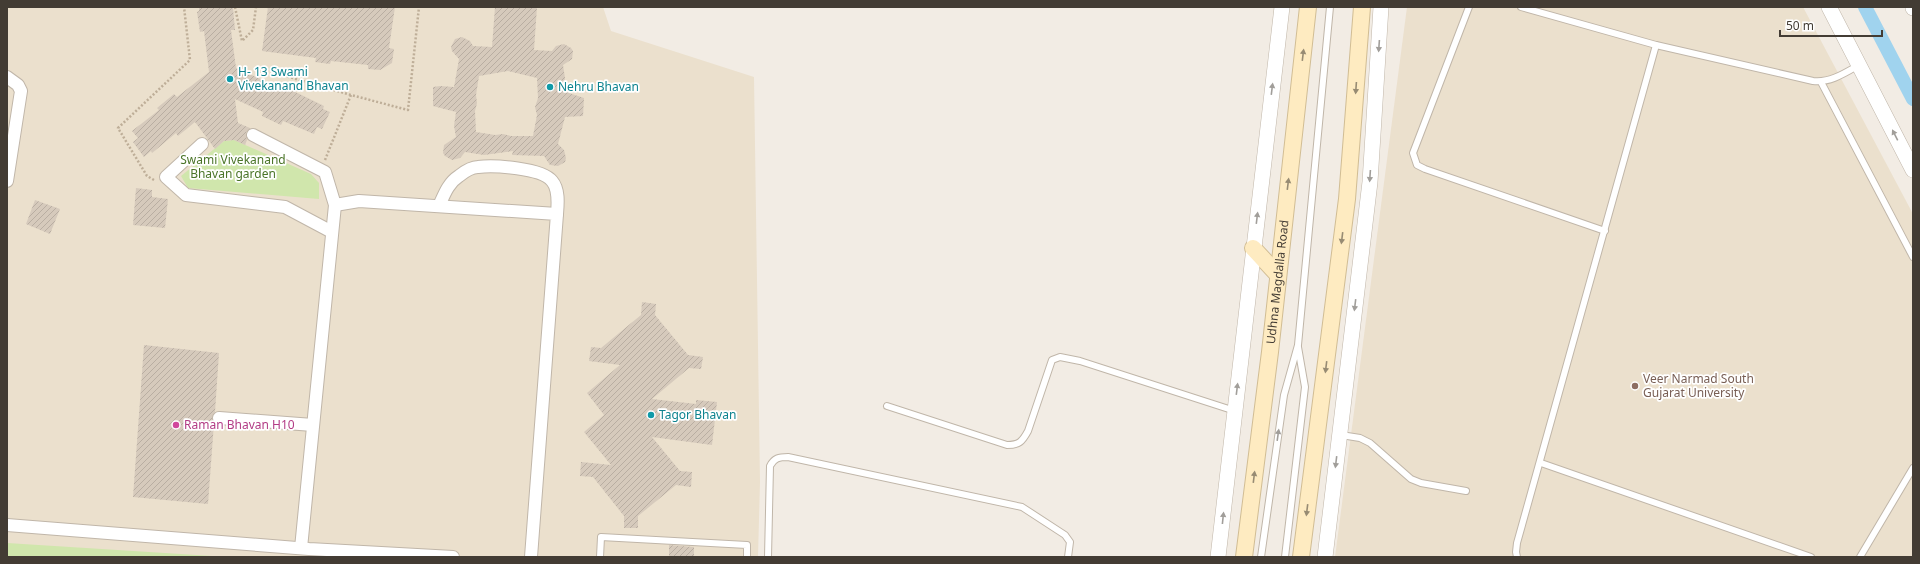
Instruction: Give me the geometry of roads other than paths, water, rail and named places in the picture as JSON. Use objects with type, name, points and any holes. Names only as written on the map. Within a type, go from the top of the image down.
[{"type":"main road","name":"Udhna Magdalla Road","points":[[1244,557],[1308,7]]},
{"type":"main road","points":[[1301,557],[1347,199],[1362,7]]},
{"type":"main road","points":[[1253,248],[1278,275]]},
{"type":"street","points":[[1218,557],[1282,7]]},
{"type":"street","points":[[1325,557],[1370,182],[1381,7]]},
{"type":"street","points":[[1829,7],[1913,170]]},
{"type":"street","points":[[7,77],[18,85],[21,92],[7,181]]},
{"type":"street","points":[[253,135],[324,172],[335,205],[301,548]]},
{"type":"street","points":[[202,144],[166,177],[186,195],[285,206],[332,232]]},
{"type":"street","points":[[439,206],[451,183],[468,170],[478,167],[526,169],[542,173],[552,180],[556,188],[558,214],[531,557]]},
{"type":"street","points":[[335,205],[359,201],[558,214]]},
{"type":"street","points":[[219,418],[313,425]]},
{"type":"street","points":[[7,525],[301,548],[453,557]]},
{"type":"lane","points":[[1261,557],[1284,395],[1298,346],[1330,7]]},
{"type":"lane","points":[[1469,7],[1413,153],[1417,165],[1605,231]]},
{"type":"lane","points":[[1521,7],[1656,45],[1821,82],[1841,75],[1859,65]]},
{"type":"lane","points":[[1517,557],[1517,543],[1541,463],[1656,45]]},
{"type":"lane","points":[[1821,82],[1913,257]]},
{"type":"lane","points":[[1285,557],[1305,387],[1298,346]]},
{"type":"lane","points":[[887,406],[1007,445],[1017,445],[1023,440],[1028,431],[1052,360],[1060,357],[1069,358],[1235,411]]},
{"type":"lane","points":[[1340,435],[1360,438],[1370,443],[1411,479],[1421,483],[1466,491]]},
{"type":"lane","points":[[768,557],[770,466],[773,460],[780,457],[788,457],[1022,507],[1064,535],[1070,542],[1068,557]]},
{"type":"lane","points":[[1541,463],[1811,557]]},
{"type":"lane","points":[[1860,557],[1913,468]]},
{"type":"lane","points":[[600,557],[601,537],[748,545],[747,557]]},
{"type":"waterway","points":[[1865,7],[1913,99]]},
{"type":"place","name":"H- 13 Swami Vivekanand Bhavan","points":[[230,79]]},
{"type":"place","name":"Nehru Bhavan","points":[[550,87]]},
{"type":"place","name":"Veer Narmad South Gujarat University","points":[[1635,386]]},
{"type":"place","name":"Tagor Bhavan","points":[[651,415]]},
{"type":"place","name":"Raman Bhavan H10","points":[[176,425]]},
{"type":"park label","name":"Swami Vivekanand Bhavan garden","points":[[233,167]]}]
